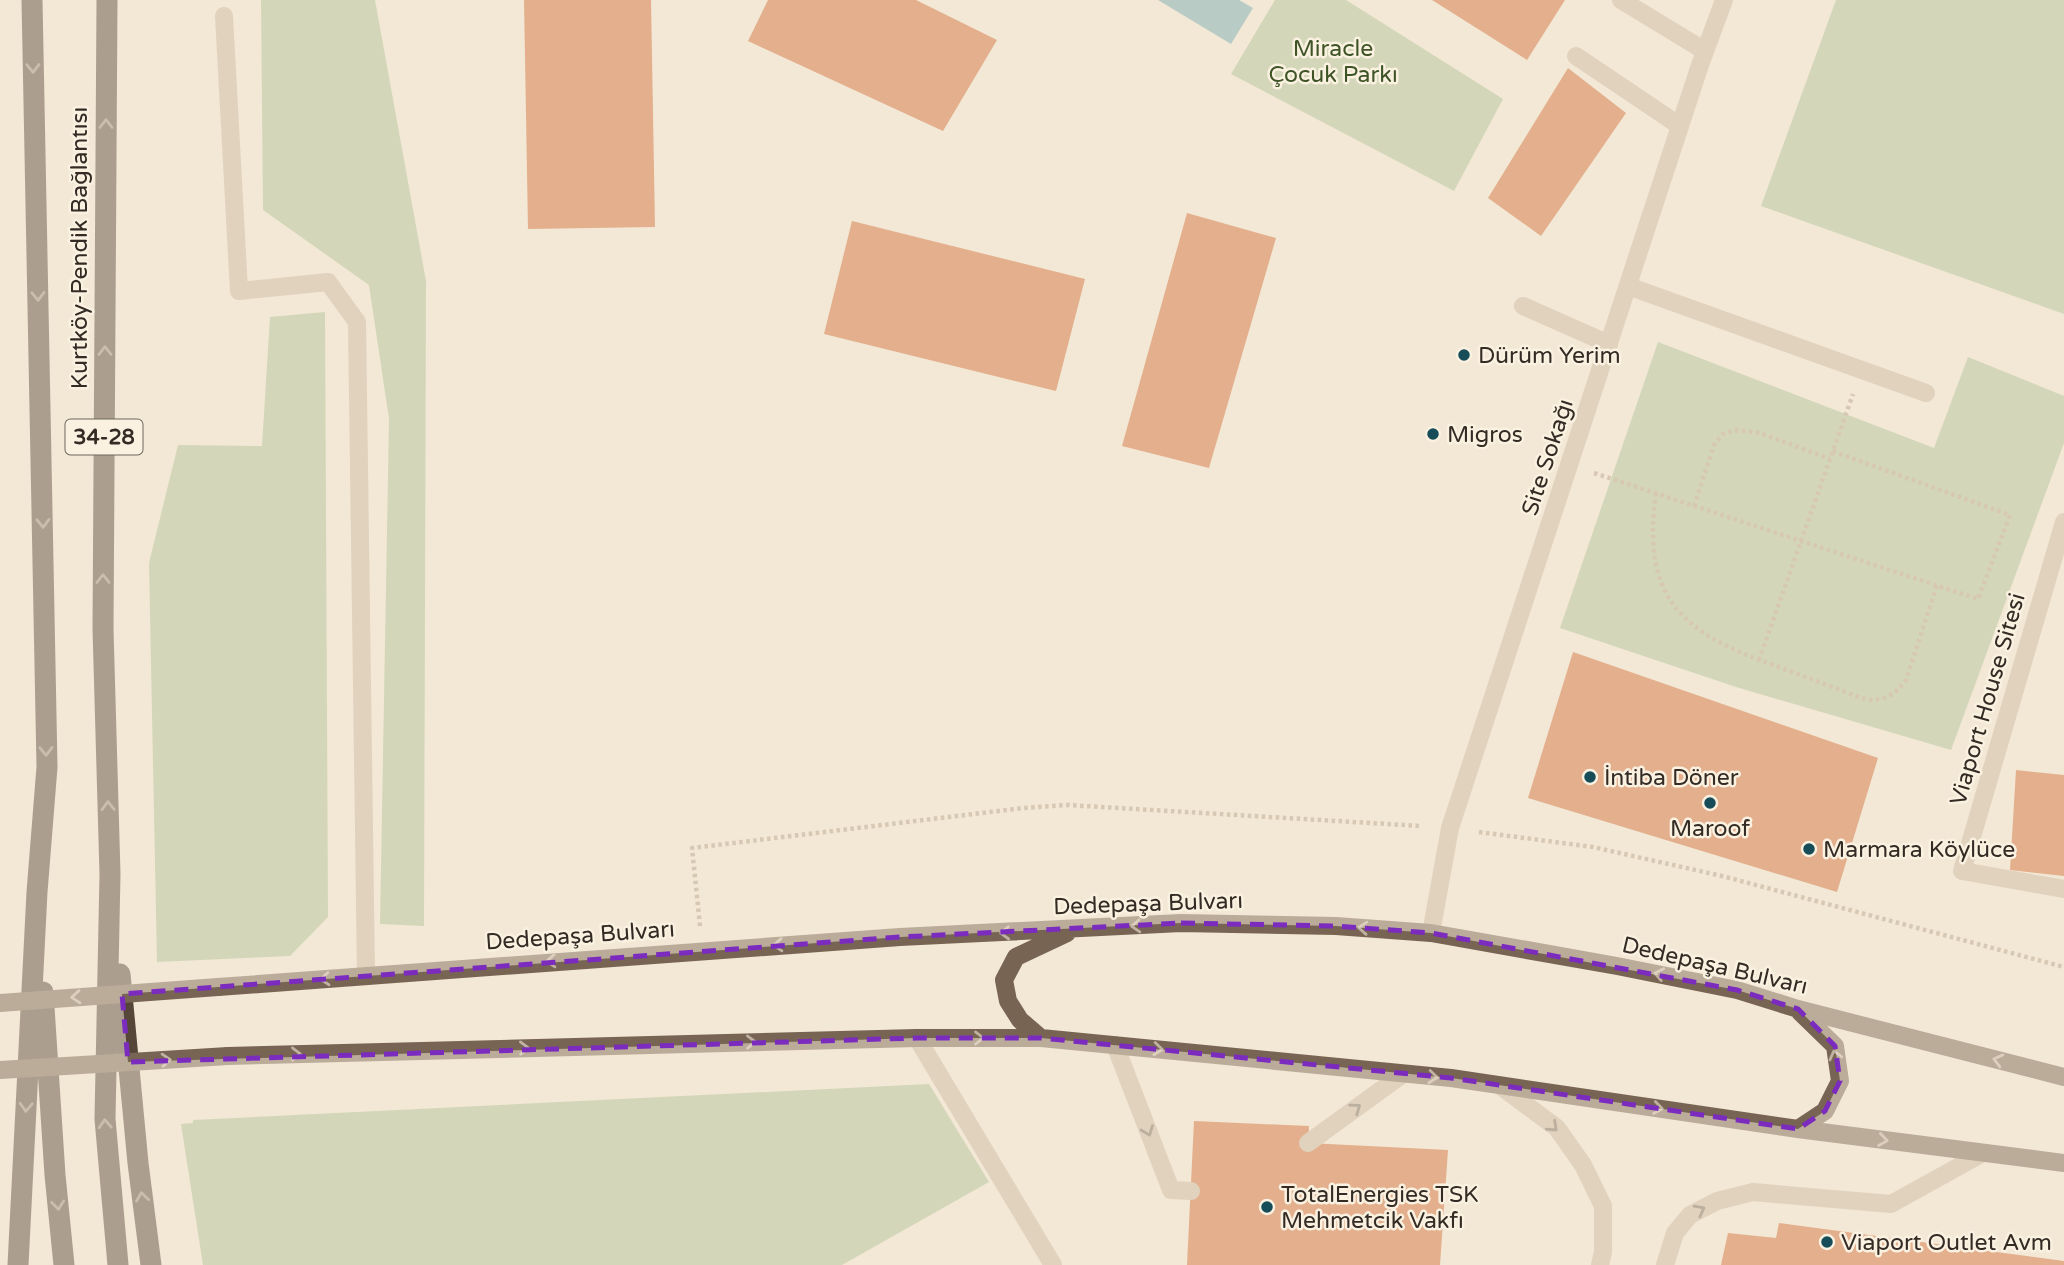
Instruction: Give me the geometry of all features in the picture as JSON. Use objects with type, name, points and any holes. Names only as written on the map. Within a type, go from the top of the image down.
[{"type":"highway","name":"Kurtköy-Pendik Bağlantısı","points":[[32,0],[47,767],[37,892]]},
{"type":"highway","name":"Kurtköy-Pendik Bağlantısı","points":[[107,0],[103,629],[110,874]]},
{"type":"highway","points":[[110,874],[104,1119],[118,1265]]},
{"type":"highway","points":[[110,874],[138,1163],[151,1265]]},
{"type":"highway","points":[[18,1265],[37,892]]},
{"type":"highway","points":[[37,892],[55,1175],[64,1265]]},
{"type":"main road","name":"Dedepaşa Bulvarı","points":[[0,1003],[900,937],[1181,923],[1336,926],[1431,933],[1737,990],[1798,1009],[2064,1077]]},
{"type":"main road","points":[[1041,1038],[1020,1020],[1008,1001],[1004,980],[1016,957],[1074,930]]},
{"type":"main road","points":[[1798,1009],[1835,1046],[1840,1081],[1825,1111],[1798,1129]]},
{"type":"main road","points":[[0,1070],[228,1056],[917,1038],[1041,1038],[1403,1073],[1798,1129],[2064,1163]]},
{"type":"street","points":[[1621,0],[1705,51]]},
{"type":"street","name":"Site Sokağı","points":[[1431,933],[1450,828],[1680,126],[1724,0]]},
{"type":"street","points":[[224,16],[239,290],[328,282],[358,322],[366,975]]},
{"type":"street","points":[[1576,56],[1680,126]]},
{"type":"street","points":[[1628,286],[1926,393]]},
{"type":"street","points":[[1523,306],[1609,344]]},
{"type":"street","name":"Viaport House Sitesi","points":[[2064,522],[1962,871],[2064,890]]},
{"type":"street","points":[[917,1038],[1053,1265]]},
{"type":"street","points":[[1115,1045],[1171,1190],[1191,1191]]},
{"type":"street","points":[[1308,1143],[1403,1073]]},
{"type":"street","points":[[1499,1085],[1557,1128],[1583,1164],[1603,1206],[1603,1252],[1600,1265]]},
{"type":"street","points":[[1665,1265],[1675,1233],[1690,1215],[1717,1201],[1753,1192],[1891,1204],[1983,1153]]},
{"type":"path","points":[[1759,660],[1862,371]]},
{"type":"path","points":[[1694,506],[1714,444],[1723,434],[1735,430],[1760,433],[1829,459]]},
{"type":"path","points":[[1570,465],[1978,599],[2010,515],[1832,451]]},
{"type":"path","points":[[1656,493],[1651,533],[1653,555],[1660,580],[1672,603],[1692,625],[1713,640],[1759,660],[1867,699],[1884,700],[1896,693],[1906,680],[1937,585]]},
{"type":"path","points":[[702,950],[692,848],[1023,808],[1068,806],[1450,828],[1593,847],[1722,876],[2064,967]]},
{"type":"highlighted area","points":[[1181,923],[1336,926],[1431,933],[1737,990],[1798,1009],[1835,1046],[1840,1081],[1825,1111],[1798,1129],[1451,1078],[1041,1038],[917,1038],[128,1062],[122,994],[900,937]]},
{"type":"green space","points":[[261,0],[375,0],[426,281],[424,926],[380,924],[389,419],[369,285],[263,210]]},
{"type":"green space","name":"Miracle Çocuk Parkı","points":[[1275,0],[1346,0],[1503,99],[1454,191],[1231,74]]},
{"type":"green space","points":[[1836,0],[2064,0],[2064,314],[1761,206]]},
{"type":"green space","points":[[325,312],[328,917],[290,956],[157,962],[149,563],[178,445],[262,446],[270,317]]},
{"type":"green space","points":[[1658,342],[1934,448],[1968,357],[2064,396],[2064,443],[1951,750],[1736,687],[1560,628]]},
{"type":"green space","points":[[929,1084],[989,1182],[842,1265],[203,1265],[181,1124],[193,1123],[193,1120]]},
{"type":"water","points":[[1158,0],[1239,0],[1253,8],[1231,44]]},
{"type":"building","points":[[524,0],[651,0],[655,227],[528,229]]},
{"type":"building","points":[[768,0],[916,0],[997,40],[943,131],[748,41]]},
{"type":"building","points":[[1432,0],[1565,0],[1527,60]]},
{"type":"building","points":[[1568,68],[1626,113],[1541,236],[1488,198]]},
{"type":"building","points":[[1187,213],[1276,238],[1209,468],[1122,446]]},
{"type":"building","points":[[852,221],[1085,279],[1056,391],[824,334]]},
{"type":"building","points":[[1573,652],[1878,758],[1837,892],[1528,798]]},
{"type":"building","points":[[2016,770],[2064,775],[2064,876],[2010,870]]},
{"type":"building","points":[[1194,1121],[1309,1126],[1308,1143],[1448,1150],[1440,1265],[1187,1265]]},
{"type":"building","name":"Viaport Outlet Avm","points":[[1779,1223],[2064,1261],[2064,1265],[1721,1265],[1728,1233],[1776,1238]]},
{"type":"place","name":"Dürüm Yerim","points":[[1464,355]]},
{"type":"place","name":"Migros","points":[[1433,434]]},
{"type":"place","name":"İntiba Döner","points":[[1590,777]]},
{"type":"place","name":"Maroof","points":[[1710,803]]},
{"type":"place","name":"Marmara Köylüce","points":[[1809,849]]},
{"type":"place","name":"TotalEnergies TSK Mehmetcik Vakfı","points":[[1267,1207]]},
{"type":"place","name":"Viaport Outlet Avm","points":[[1827,1242]]}]
